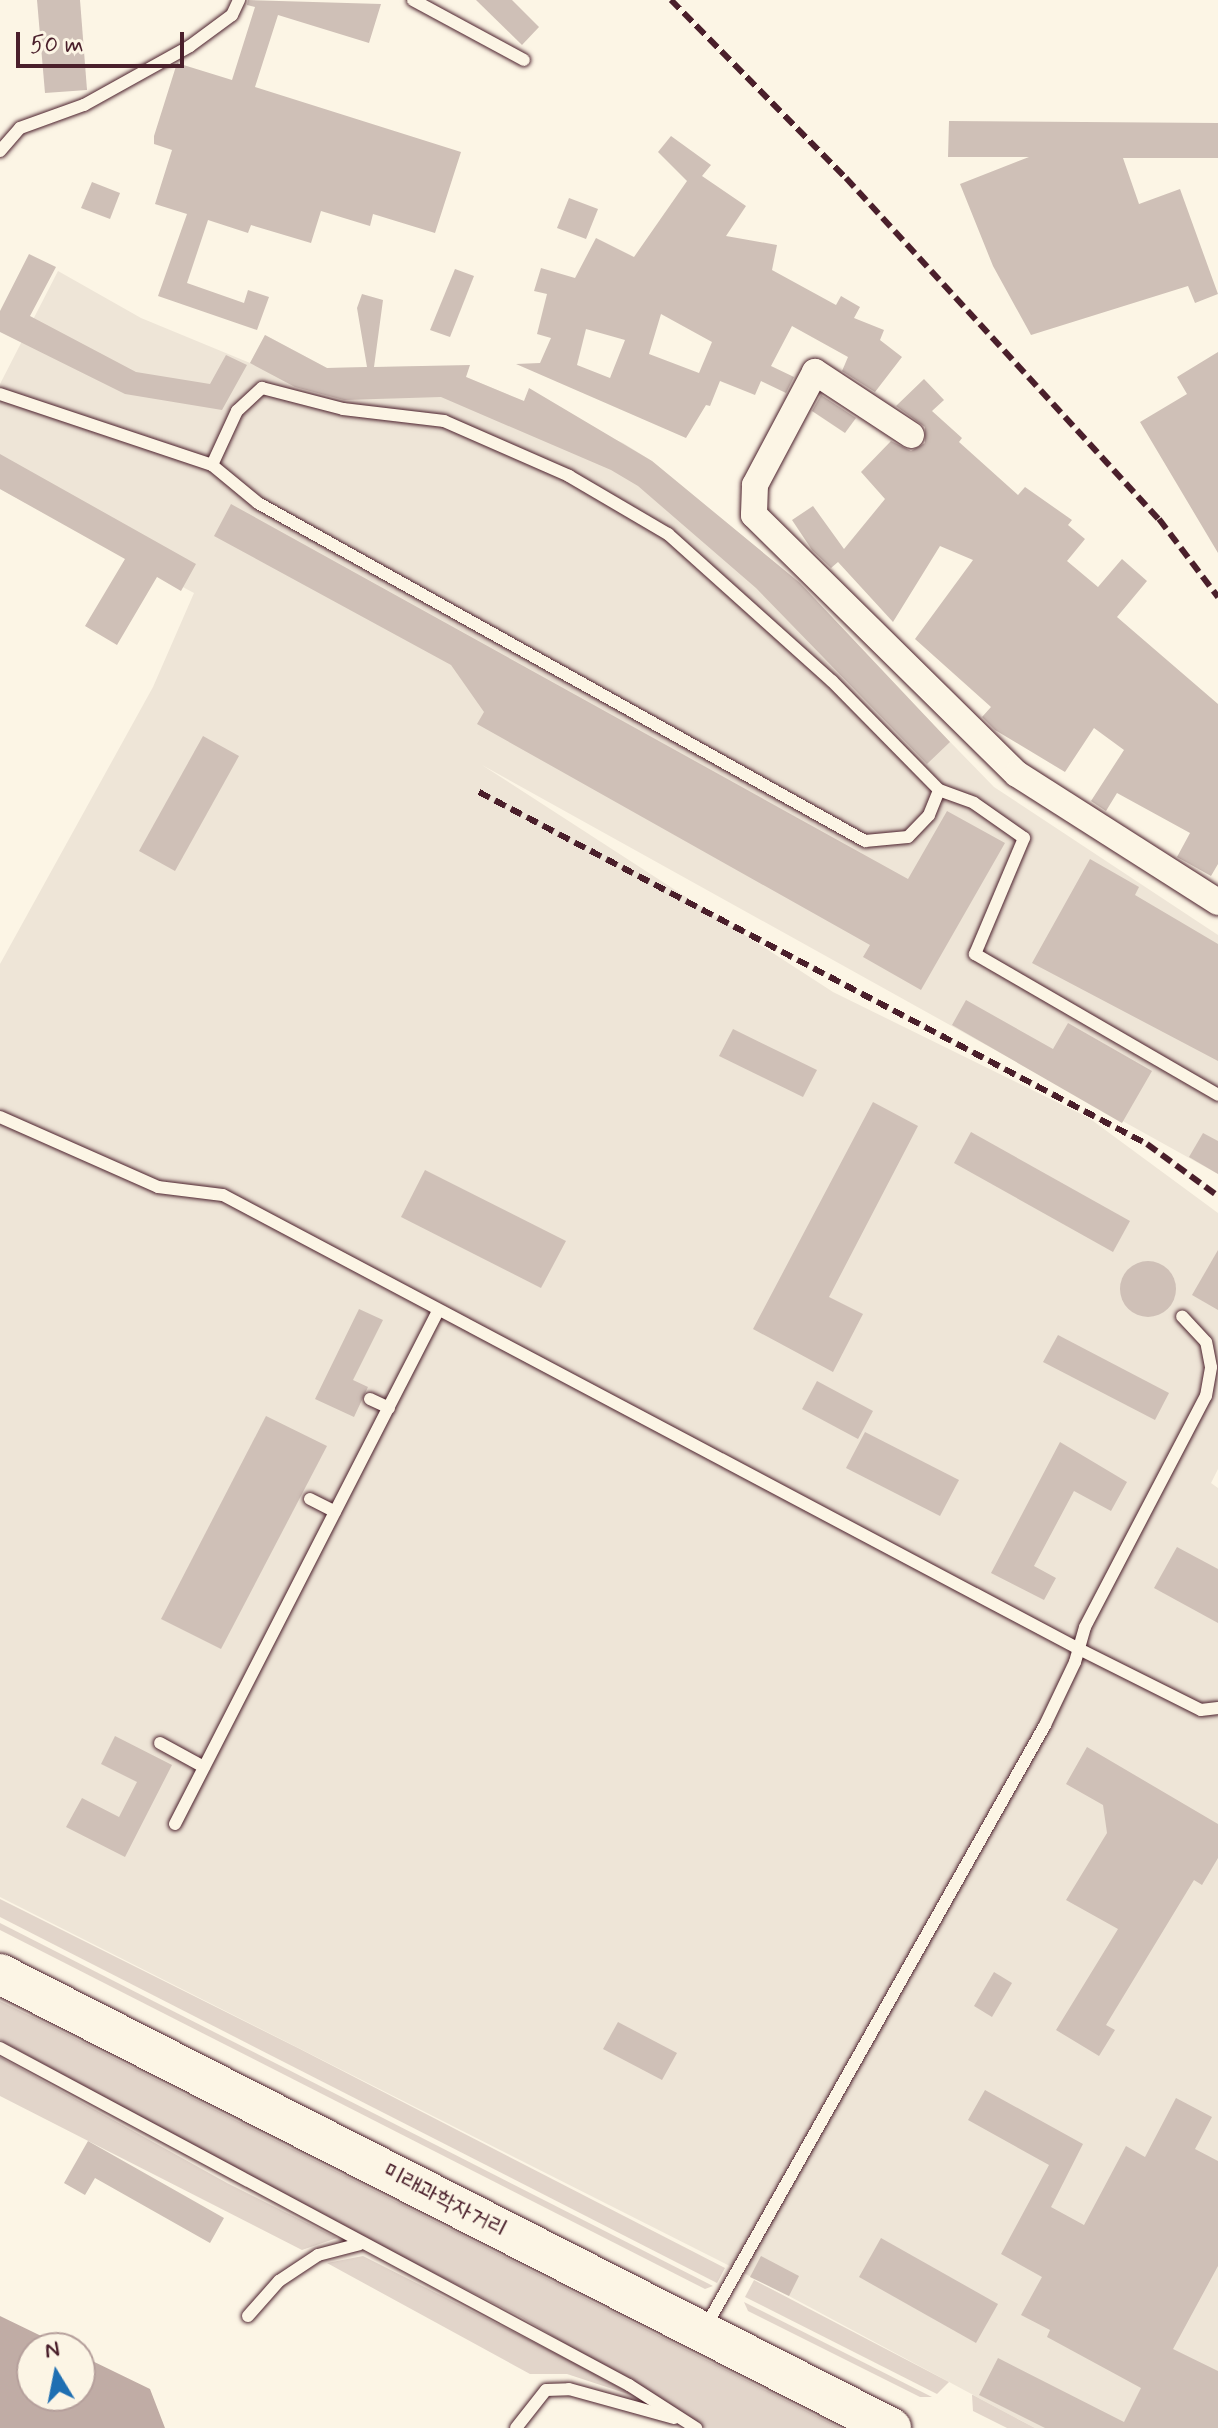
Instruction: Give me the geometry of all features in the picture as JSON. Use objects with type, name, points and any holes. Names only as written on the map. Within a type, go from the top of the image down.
[{"type":"main road","name":"미래과학자거리","points":[[0,1974],[891,2428]]},
{"type":"street","points":[[911,435],[815,372],[755,485],[754,515],[1017,774],[1218,902]]},
{"type":"lane","points":[[0,151],[20,128],[84,105],[190,46],[232,15],[239,0]]},
{"type":"lane","points":[[413,0],[524,60]]},
{"type":"lane","points":[[212,465],[237,411],[262,388],[343,409],[444,421],[569,476],[668,534],[832,681],[939,790],[974,803],[1024,838],[975,954],[1218,1095]]},
{"type":"lane","points":[[0,394],[212,465],[258,503],[865,841],[908,837],[929,815],[939,790]]},
{"type":"lane","points":[[0,1117],[158,1187],[223,1195],[1079,1649],[1201,1710],[1218,1708]]},
{"type":"lane","points":[[175,1824],[438,1311]]},
{"type":"lane","points":[[703,2332],[1045,1725],[1079,1649],[1085,1627],[1206,1396],[1211,1367],[1206,1342],[1182,1316]]},
{"type":"lane","points":[[370,1399],[389,1408]]},
{"type":"lane","points":[[310,1499],[335,1512]]},
{"type":"lane","points":[[160,1743],[204,1767]]},
{"type":"lane","points":[[0,2048],[360,2244],[629,2385],[690,2425]]},
{"type":"lane","points":[[248,2316],[279,2281],[318,2255],[360,2244]]},
{"type":"lane","points":[[516,2428],[546,2390],[569,2389],[690,2425]]},
{"type":"shaded area","points":[[58,271],[141,318],[250,363],[265,335],[327,368],[440,366],[623,443],[652,461],[779,566],[994,787],[1218,935],[1218,1174],[482,765],[833,992],[1089,1118],[1218,1213],[1218,1469],[1211,1483],[1218,1488],[1218,2428],[1035,2428],[789,2296],[0,1897],[0,964],[153,687],[194,593],[0,489],[0,384]]},
{"type":"shaded area","points":[[0,1899],[725,2268],[717,2283],[0,1917]]},
{"type":"shaded area","points":[[0,1923],[713,2286],[705,2289],[0,1930]]},
{"type":"shaded area","points":[[0,2001],[840,2428],[705,2428],[521,2317],[312,2211],[0,2040]]},
{"type":"shaded area","points":[[0,2057],[227,2183],[337,2238],[302,2250],[0,2096]]},
{"type":"shaded area","points":[[363,2256],[637,2397],[567,2374],[530,2374],[327,2263]]},
{"type":"shaded area","points":[[754,2280],[949,2382],[937,2394],[745,2297]]},
{"type":"shaded area","points":[[744,2302],[932,2397],[920,2397],[748,2311]]},
{"type":"shaded area","points":[[0,2316],[33,2332],[16,2332],[16,2412],[96,2412],[96,2363],[150,2389],[165,2428],[0,2428]]},
{"type":"shaded area","points":[[972,2395],[1035,2428],[1007,2428],[973,2411]]},
{"type":"building","points":[[37,0],[80,0],[87,90],[45,93]]},
{"type":"building","points":[[248,0],[381,4],[369,43],[278,15],[255,87],[461,152],[435,233],[373,214],[370,226],[321,211],[311,243],[251,225],[248,233],[208,220],[187,283],[244,303],[248,290],[269,297],[257,330],[158,296],[187,214],[155,204],[172,150],[154,144],[154,136],[177,63],[232,80],[255,7],[247,5]]},
{"type":"building","points":[[476,0],[512,0],[539,27],[522,45]]},
{"type":"building","points":[[949,121],[1218,123],[1218,158],[1123,158],[1139,204],[1180,189],[1218,294],[1195,303],[1188,286],[1031,335],[993,266],[960,184],[1029,157],[948,157]]},
{"type":"building","points":[[671,136],[711,165],[702,176],[746,206],[726,236],[777,245],[772,270],[836,305],[841,296],[860,307],[854,318],[884,330],[880,340],[902,357],[875,392],[842,371],[848,357],[792,326],[771,366],[794,377],[786,393],[761,381],[755,395],[720,381],[710,406],[706,405],[686,438],[516,364],[540,363],[551,338],[537,334],[547,294],[534,291],[541,268],[575,278],[596,238],[634,257],[687,181],[658,152]],"holes":[[[661,314],[712,342],[699,373],[649,354]],[[586,329],[625,340],[610,378],[577,365]]]},
{"type":"building","points":[[92,182],[120,193],[110,219],[81,208]]},
{"type":"building","points":[[569,198],[598,209],[586,239],[557,228]]},
{"type":"building","points":[[29,254],[56,267],[30,316],[136,372],[210,384],[226,355],[247,365],[222,410],[125,394],[0,332],[0,311]]},
{"type":"building","points":[[455,269],[474,276],[450,337],[430,330]]},
{"type":"building","points":[[362,294],[383,300],[374,367],[470,365],[466,377],[524,401],[529,388],[652,461],[800,583],[950,742],[927,764],[756,588],[638,486],[611,470],[441,397],[344,400],[295,387],[250,363],[265,335],[327,368],[367,367],[357,308]]},
{"type":"building","points":[[1218,352],[1218,553],[1140,422],[1187,394],[1177,377]]},
{"type":"building","points":[[924,379],[944,400],[932,411],[962,438],[959,442],[1018,495],[1025,487],[1072,520],[1068,525],[1085,539],[1067,561],[1098,587],[1122,559],[1147,581],[1117,617],[1218,704],[1218,864],[1211,876],[1177,857],[1190,833],[1117,793],[1106,811],[1091,801],[1124,750],[1094,728],[1065,772],[995,730],[982,717],[991,707],[915,639],[973,560],[940,546],[893,622],[838,562],[831,568],[812,550],[792,520],[813,506],[844,549],[885,499],[861,472],[891,441],[911,451],[925,443],[925,427],[896,406]]},
{"type":"building","points":[[821,395],[856,418],[845,433],[812,411]]},
{"type":"building","points":[[0,454],[196,564],[181,591],[157,577],[117,645],[85,626],[125,559],[0,489]]},
{"type":"building","points":[[231,504],[908,879],[947,811],[1005,843],[921,990],[863,957],[870,945],[477,724],[484,712],[451,665],[214,536]]},
{"type":"building","points":[[203,736],[239,756],[175,871],[139,851]]},
{"type":"building","points":[[1090,859],[1139,887],[1135,895],[1218,944],[1218,1061],[1032,963]]},
{"type":"building","points":[[966,1000],[1053,1049],[1068,1023],[1152,1071],[1122,1123],[952,1025]]},
{"type":"building","points":[[733,1029],[817,1070],[803,1097],[719,1056]]},
{"type":"building","points":[[873,1102],[918,1126],[829,1297],[863,1314],[833,1372],[753,1329]]},
{"type":"building","points":[[971,1132],[1130,1221],[1113,1252],[954,1163]]},
{"type":"building","points":[[1203,1133],[1218,1141],[1218,1174],[1189,1157]]},
{"type":"building","points":[[425,1170],[566,1241],[541,1288],[401,1217]]},
{"type":"building","points":[[1218,1250],[1218,1310],[1192,1295]]},
{"type":"building","points":[[1148,1261],[1168,1269],[1176,1289],[1168,1309],[1148,1317],[1128,1309],[1120,1289],[1128,1269]]},
{"type":"building","points":[[359,1309],[383,1320],[353,1380],[368,1387],[354,1417],[315,1399]]},
{"type":"building","points":[[1058,1335],[1169,1393],[1155,1420],[1043,1362]]},
{"type":"building","points":[[817,1381],[873,1411],[858,1439],[802,1409]]},
{"type":"building","points":[[266,1416],[327,1446],[221,1649],[161,1619]]},
{"type":"building","points":[[865,1432],[959,1480],[940,1516],[846,1468]]},
{"type":"building","points":[[1060,1442],[1127,1482],[1111,1511],[1074,1491],[1034,1566],[1056,1578],[1044,1600],[991,1573]]},
{"type":"building","points":[[1177,1547],[1218,1569],[1218,1623],[1154,1588]]},
{"type":"building","points":[[115,1736],[172,1765],[125,1857],[66,1827],[82,1798],[119,1817],[137,1782],[101,1764]]},
{"type":"building","points":[[1087,1747],[1218,1824],[1218,1858],[1202,1885],[1194,1880],[1106,2025],[1115,2030],[1099,2056],[1056,2030],[1118,1929],[1066,1900],[1107,1833],[1103,1805],[1066,1784]]},
{"type":"building","points":[[994,1972],[1012,1983],[992,2017],[974,2006]]},
{"type":"building","points":[[618,2022],[677,2053],[662,2080],[603,2049]]},
{"type":"building","points":[[985,2090],[1083,2144],[1051,2207],[1084,2225],[1126,2146],[1145,2157],[1176,2098],[1212,2117],[1195,2149],[1218,2161],[1218,2266],[1173,2349],[1218,2371],[1218,2428],[1045,2428],[979,2395],[998,2358],[1124,2422],[1141,2388],[1047,2337],[1050,2330],[1021,2315],[1042,2277],[1001,2254],[1049,2165],[968,2120]]},
{"type":"building","points":[[88,2141],[224,2218],[210,2243],[95,2178],[85,2195],[64,2183]]},
{"type":"building","points":[[881,2238],[998,2304],[976,2343],[859,2277]]},
{"type":"building","points":[[761,2256],[799,2276],[789,2296],[750,2277]]},
{"type":"railway","points":[[671,0],[846,178],[1159,519],[1218,597]]},
{"type":"railway","points":[[479,792],[1147,1144],[1218,1196]]}]
